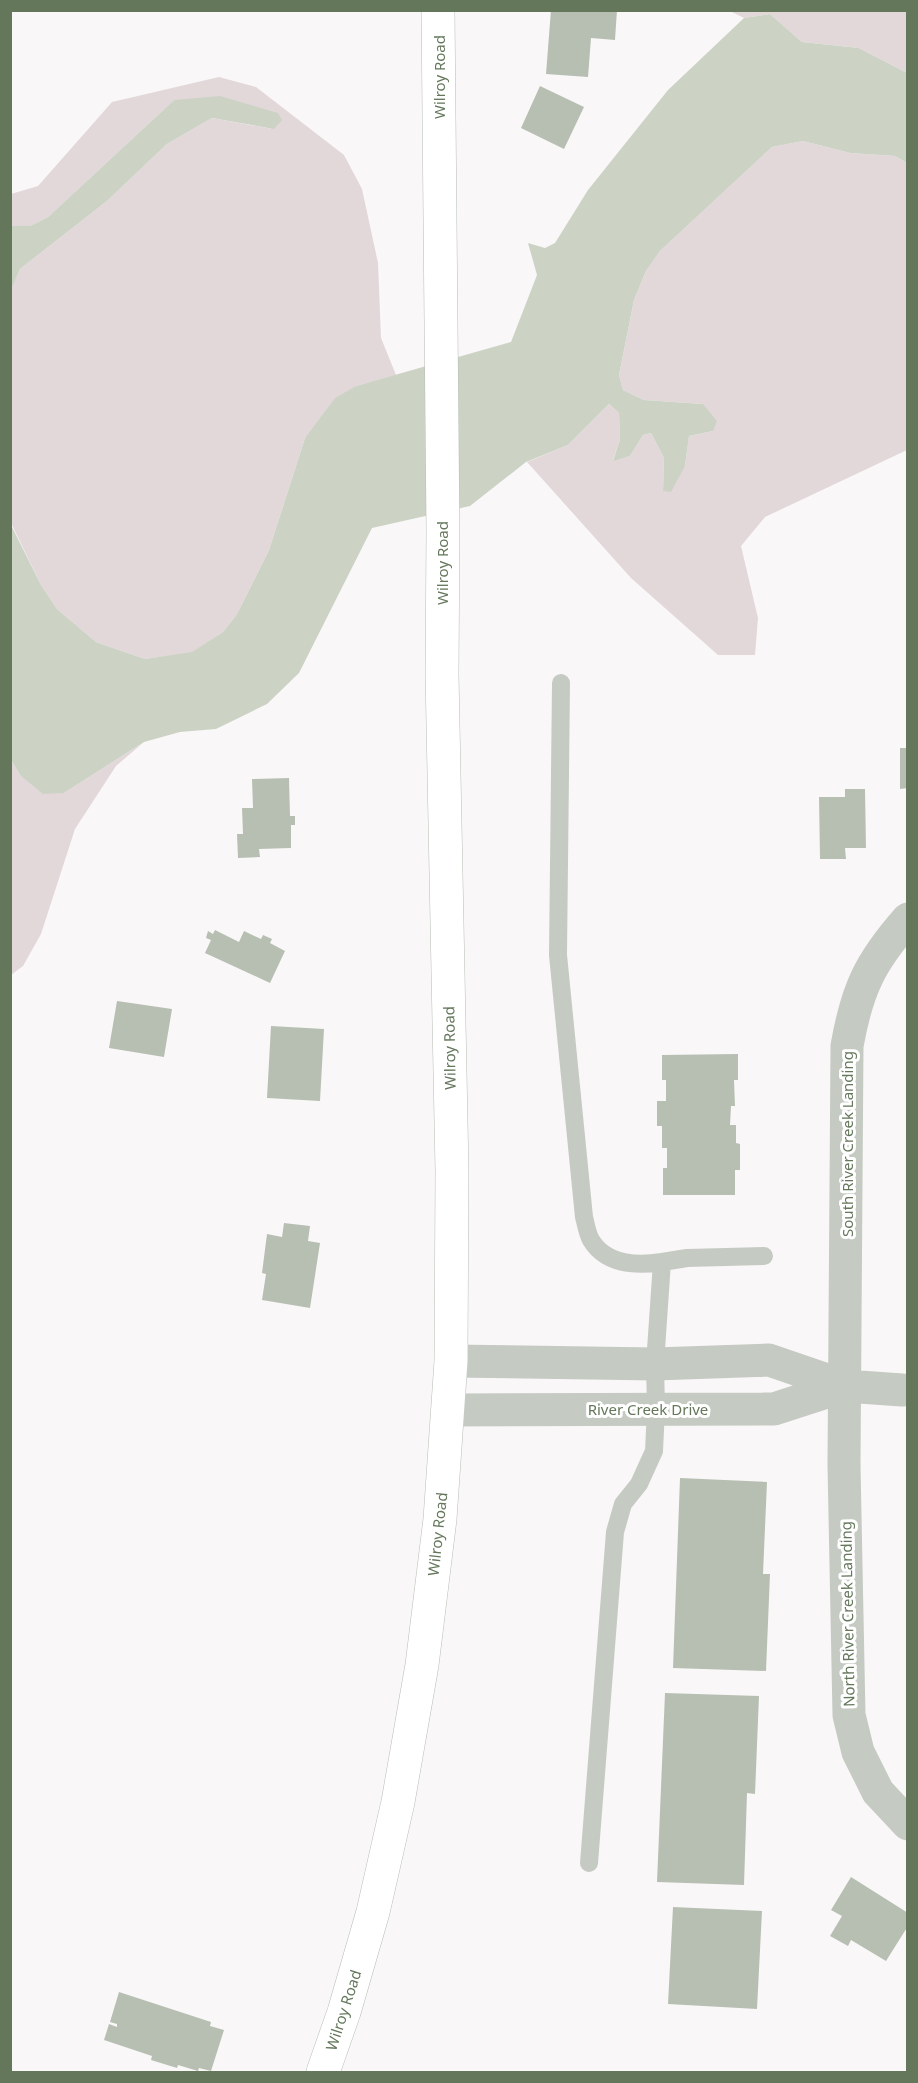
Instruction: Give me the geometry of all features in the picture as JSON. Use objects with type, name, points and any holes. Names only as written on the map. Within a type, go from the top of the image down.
[{"type":"main road","name":"Wilroy Road","points":[[323,2073],[344,2012],[373,1912],[398,1802],[425,1643],[440,1520],[451,1361],[452,1171],[442,674],[443,531],[438,10]]},
{"type":"street","name":"South River Creek Landing","points":[[845,1386],[847,1046],[853,1013],[867,974],[884,946],[908,919]]},
{"type":"street","name":"River Creek Drive","points":[[451,1361],[655,1364],[768,1360],[845,1386],[906,1389]]},
{"type":"street","name":"River Creek Drive","points":[[448,1410],[774,1408],[845,1386]]},
{"type":"street","name":"North River Creek Landing","points":[[845,1386],[844,1465],[849,1715],[858,1752],[878,1792],[908,1824]]},
{"type":"lane","points":[[561,683],[558,955],[584,1217],[591,1239],[603,1254],[640,1266],[687,1258],[764,1256]]},
{"type":"lane","points":[[589,1863],[615,1532],[623,1504],[639,1484],[654,1451],[655,1364],[662,1262]]},
{"type":"shaded area","points":[[730,11],[907,11],[907,73],[859,48],[802,42],[770,14],[744,18]]},
{"type":"shaded area","points":[[770,14],[802,42],[859,48],[907,73],[907,163],[895,156],[850,153],[803,141],[772,147],[660,251],[646,271],[634,300],[619,375],[623,390],[644,400],[703,404],[717,421],[713,431],[689,436],[685,466],[671,492],[663,491],[664,458],[651,433],[643,435],[630,456],[613,461],[620,439],[619,413],[609,404],[568,445],[526,462],[470,506],[372,528],[299,673],[267,704],[216,729],[180,732],[144,742],[64,793],[43,794],[20,775],[10,758],[10,523],[41,585],[57,609],[96,642],[145,659],[192,652],[223,632],[237,614],[269,550],[305,438],[335,398],[356,386],[511,342],[537,275],[528,243],[545,248],[555,243],[588,190],[668,90],[744,18]]},
{"type":"shaded area","points":[[219,77],[256,87],[344,155],[362,189],[378,263],[381,338],[396,375],[356,386],[305,438],[269,550],[237,614],[223,632],[192,653],[145,659],[96,642],[57,609],[41,585],[11,523],[10,289],[20,269],[107,201],[167,144],[212,118],[273,129],[174,100],[48,217],[30,226],[11,226],[11,194],[38,186],[112,102]]},
{"type":"shaded area","points":[[220,96],[278,113],[282,120],[274,129],[212,118],[167,144],[107,201],[20,269],[11,289],[11,226],[30,226],[48,217],[174,100]]},
{"type":"shaded area","points":[[803,141],[850,153],[895,156],[907,163],[907,450],[765,517],[741,546],[758,618],[755,655],[718,655],[631,578],[527,462],[568,445],[609,404],[619,413],[620,439],[613,460],[630,456],[643,435],[651,433],[664,458],[663,490],[685,466],[689,436],[713,431],[703,404],[644,400],[623,390],[619,375],[634,300],[646,271],[660,251],[772,147]]},
{"type":"shaded area","points":[[144,742],[116,766],[75,829],[41,934],[23,966],[11,975],[10,758],[20,775],[64,793]]},
{"type":"building","points":[[551,10],[617,10],[615,40],[591,38],[588,77],[546,74]]},
{"type":"building","points":[[540,86],[584,107],[564,149],[521,128]]},
{"type":"building","points":[[900,748],[908,748],[908,788],[900,789]]},
{"type":"building","points":[[289,778],[290,816],[295,816],[295,825],[291,825],[291,848],[259,849],[260,857],[238,858],[237,834],[243,834],[242,808],[253,808],[252,779]]},
{"type":"building","points":[[845,789],[865,789],[866,848],[845,848],[846,859],[820,859],[819,797],[845,797]]},
{"type":"building","points":[[215,930],[239,942],[244,931],[261,939],[263,935],[272,939],[270,943],[285,951],[270,983],[205,953],[211,940],[206,938],[208,931],[213,934]]},
{"type":"building","points":[[117,1001],[172,1009],[164,1057],[109,1048]]},
{"type":"building","points":[[271,1026],[324,1029],[320,1101],[267,1098]]},
{"type":"building","points":[[738,1054],[738,1080],[734,1080],[735,1106],[731,1106],[730,1125],[736,1125],[736,1143],[740,1144],[740,1170],[735,1170],[735,1195],[663,1195],[663,1168],[667,1168],[667,1148],[662,1148],[662,1126],[657,1126],[657,1101],[666,1101],[666,1080],[662,1080],[662,1055]]},
{"type":"building","points":[[284,1223],[310,1226],[308,1241],[320,1243],[310,1308],[262,1300],[266,1274],[262,1273],[267,1234],[282,1237]]},
{"type":"building","points":[[680,1478],[767,1482],[763,1574],[770,1574],[766,1671],[673,1668]]},
{"type":"building","points":[[665,1693],[759,1696],[755,1794],[747,1793],[744,1885],[657,1882]]},
{"type":"building","points":[[851,1877],[908,1913],[908,1926],[886,1961],[851,1940],[848,1946],[830,1936],[842,1916],[831,1910]]},
{"type":"building","points":[[673,1907],[762,1911],[757,2009],[668,2004]]},
{"type":"building","points":[[119,1992],[211,2022],[210,2026],[224,2030],[211,2071],[199,2068],[198,2071],[178,2065],[177,2068],[151,2060],[152,2056],[104,2040],[109,2024],[117,2027],[117,2024],[110,2022]]}]
